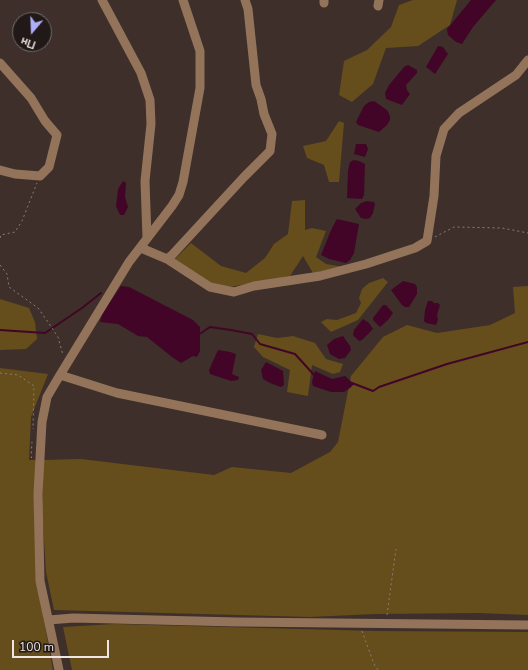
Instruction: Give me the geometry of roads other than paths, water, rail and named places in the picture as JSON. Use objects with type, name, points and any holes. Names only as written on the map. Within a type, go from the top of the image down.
[{"type":"street","points":[[102,0],[141,73],[150,100],[151,124],[145,181],[148,238]]},
{"type":"street","points":[[59,670],[40,580],[38,518],[39,464],[42,422],[47,397],[66,364],[129,262],[172,206],[179,195],[184,182],[200,88],[200,51],[183,0]]},
{"type":"street","points":[[167,259],[270,151],[272,134],[264,114],[256,85],[248,9],[245,0]]},
{"type":"street","points":[[141,248],[167,259],[210,287],[234,292],[254,286],[320,276],[415,248],[427,241],[434,196],[436,156],[444,129],[459,113],[516,75],[528,60]]},
{"type":"street","points":[[0,63],[31,98],[45,121],[57,135],[49,167],[40,176],[15,174],[0,170]]},
{"type":"street","points":[[60,375],[117,393],[322,435]]},
{"type":"street","points":[[49,620],[72,618],[237,622],[528,625]]},
{"type":"waterway","points":[[0,330],[45,333],[101,293]]},
{"type":"waterway","points":[[198,335],[210,327],[252,334],[260,344],[295,354],[315,376]]},
{"type":"waterway","points":[[352,383],[373,391],[379,387],[447,364],[528,342]]}]
